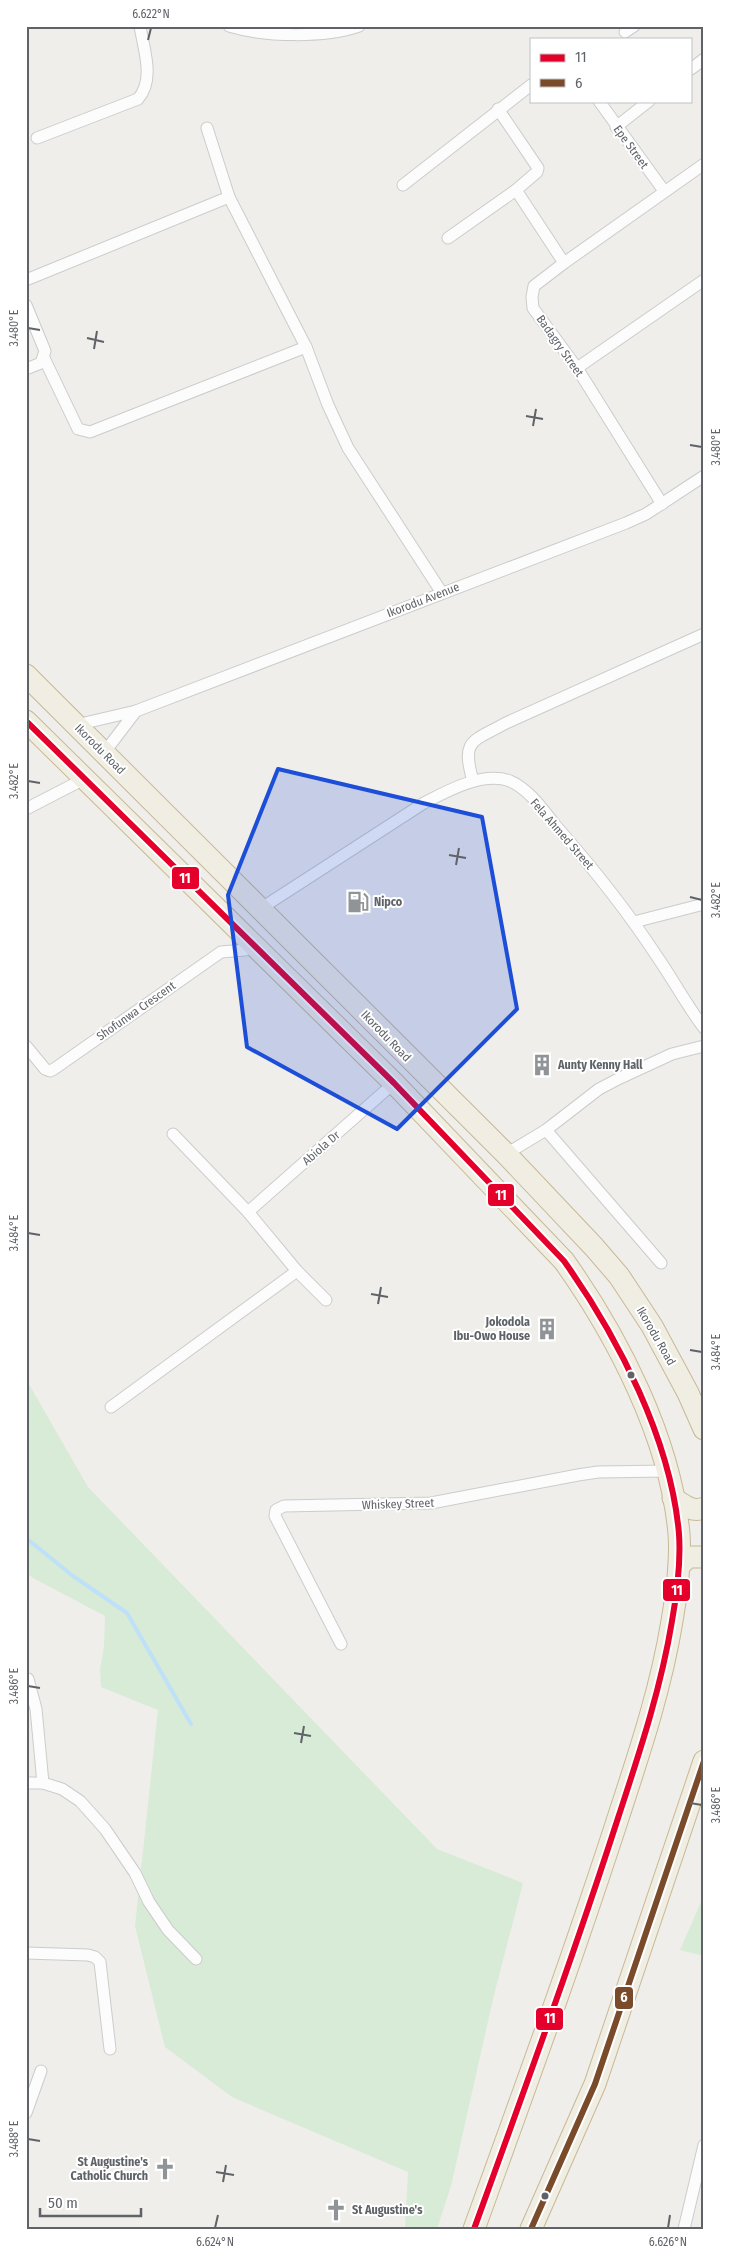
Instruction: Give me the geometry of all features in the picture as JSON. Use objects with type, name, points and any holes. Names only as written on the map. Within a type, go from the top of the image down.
[{"type":"highway","name":"Ikorodu Road","points":[[26,675],[506,1154],[620,1276],[660,1339],[704,1428]]},
{"type":"highway","points":[[26,721],[394,1083],[564,1262],[587,1294],[619,1350],[636,1385],[667,1470],[679,1534],[678,1566],[676,1594],[660,1684],[544,2036],[474,2229]]},
{"type":"highway","points":[[673,1498],[689,1508],[698,1510],[704,1508]]},
{"type":"highway","points":[[678,1566],[688,1557],[704,1557]]},
{"type":"highway","points":[[531,2229],[595,2084],[704,1761]]},
{"type":"street","points":[[37,138],[138,99],[146,90],[148,77],[140,26]]},
{"type":"street","points":[[229,26],[271,33],[307,34],[342,32],[359,26]]},
{"type":"street","points":[[692,68],[704,60]]},
{"type":"street","points":[[403,185],[530,86]]},
{"type":"street","name":"Epe Street","points":[[601,102],[616,127],[664,191]]},
{"type":"street","points":[[616,127],[648,102]]},
{"type":"street","points":[[448,238],[516,190],[537,172],[538,168],[498,109]]},
{"type":"street","points":[[207,128],[229,197],[306,347],[328,405],[348,448],[442,593]]},
{"type":"street","name":"Badagry Street","points":[[662,504],[577,368],[533,308],[532,296],[534,286],[704,164]]},
{"type":"street","points":[[516,190],[564,263]]},
{"type":"street","points":[[26,280],[229,197]]},
{"type":"street","points":[[577,368],[704,280]]},
{"type":"street","points":[[26,305],[45,351],[41,363],[26,369]]},
{"type":"street","points":[[44,358],[78,429],[90,432],[306,347]]},
{"type":"street","name":"Ikorodu Avenue","points":[[76,725],[136,711],[626,523],[662,504],[704,476]]},
{"type":"street","points":[[473,781],[467,760],[468,749],[476,740],[515,719],[704,634]]},
{"type":"street","points":[[104,753],[136,711]]},
{"type":"street","points":[[26,808],[86,778]]},
{"type":"street","name":"Fela Ahmed Street","points":[[260,909],[424,804],[453,789],[473,781],[494,779],[510,781],[536,802],[579,852],[634,922],[704,1028]]},
{"type":"street","points":[[634,922],[704,904]]},
{"type":"street","name":"Shofunwa Crescent","points":[[26,1046],[45,1069],[50,1071],[221,952],[245,950],[254,944]]},
{"type":"street","points":[[506,1154],[546,1130],[600,1089],[620,1078],[672,1054],[704,1046]]},
{"type":"street","name":"Abiola Dr","points":[[248,1212],[394,1083]]},
{"type":"street","points":[[546,1130],[661,1263]]},
{"type":"street","points":[[173,1134],[248,1212],[297,1271],[326,1300]]},
{"type":"street","points":[[111,1407],[297,1271]]},
{"type":"street","name":"Whiskey Street","points":[[341,1644],[275,1516],[276,1510],[284,1506],[431,1503],[598,1472],[667,1470]]},
{"type":"street","points":[[28,1679],[36,1709],[43,1783]]},
{"type":"street","points":[[26,1783],[43,1783],[62,1789],[80,1801],[105,1828],[135,1873],[148,1902],[163,1923],[196,1959]]},
{"type":"street","points":[[26,1953],[88,1955],[95,1957],[100,1962],[110,2049]]},
{"type":"street","points":[[26,2113],[41,2071]]},
{"type":"street","points":[[684,2229],[702,2160],[704,2144]]},
{"type":"highlighted area","points":[[278,769],[482,817],[517,1009],[397,1129],[247,1047],[228,895]]},
{"type":"green space","points":[[26,1379],[88,1487],[437,1849],[523,1883],[493,1999],[451,2186],[437,2229],[405,2229],[408,2172],[232,2097],[165,2047],[135,1926],[158,1710],[101,1687],[100,1669],[104,1647],[105,1616],[33,1578],[26,1572]]},
{"type":"green space","points":[[701,1902],[704,1903],[704,1956],[680,1950]]},
{"type":"waterway","points":[[26,1538],[73,1576],[127,1613],[191,1724]]},
{"type":"transit line","name":"11","points":[[26,721],[394,1083],[564,1261],[604,1322],[622,1356],[639,1391],[665,1462],[674,1498],[679,1534],[679,1556],[675,1600],[662,1671],[642,1743],[602,1867],[474,2229]]},
{"type":"transit line","name":"6","points":[[531,2229],[595,2084],[704,1761]]},
{"type":"place","name":"Nipco","points":[[358,902]]},
{"type":"place","name":"Aunty Kenny Hall","points":[[542,1065]]},
{"type":"place","name":"Jokodola Ibu-Owo House","points":[[547,1329]]},
{"type":"place","name":"St Augustine's Catholic Church","points":[[165,2169]]},
{"type":"place","name":"St Augustine's","points":[[336,2210]]}]
